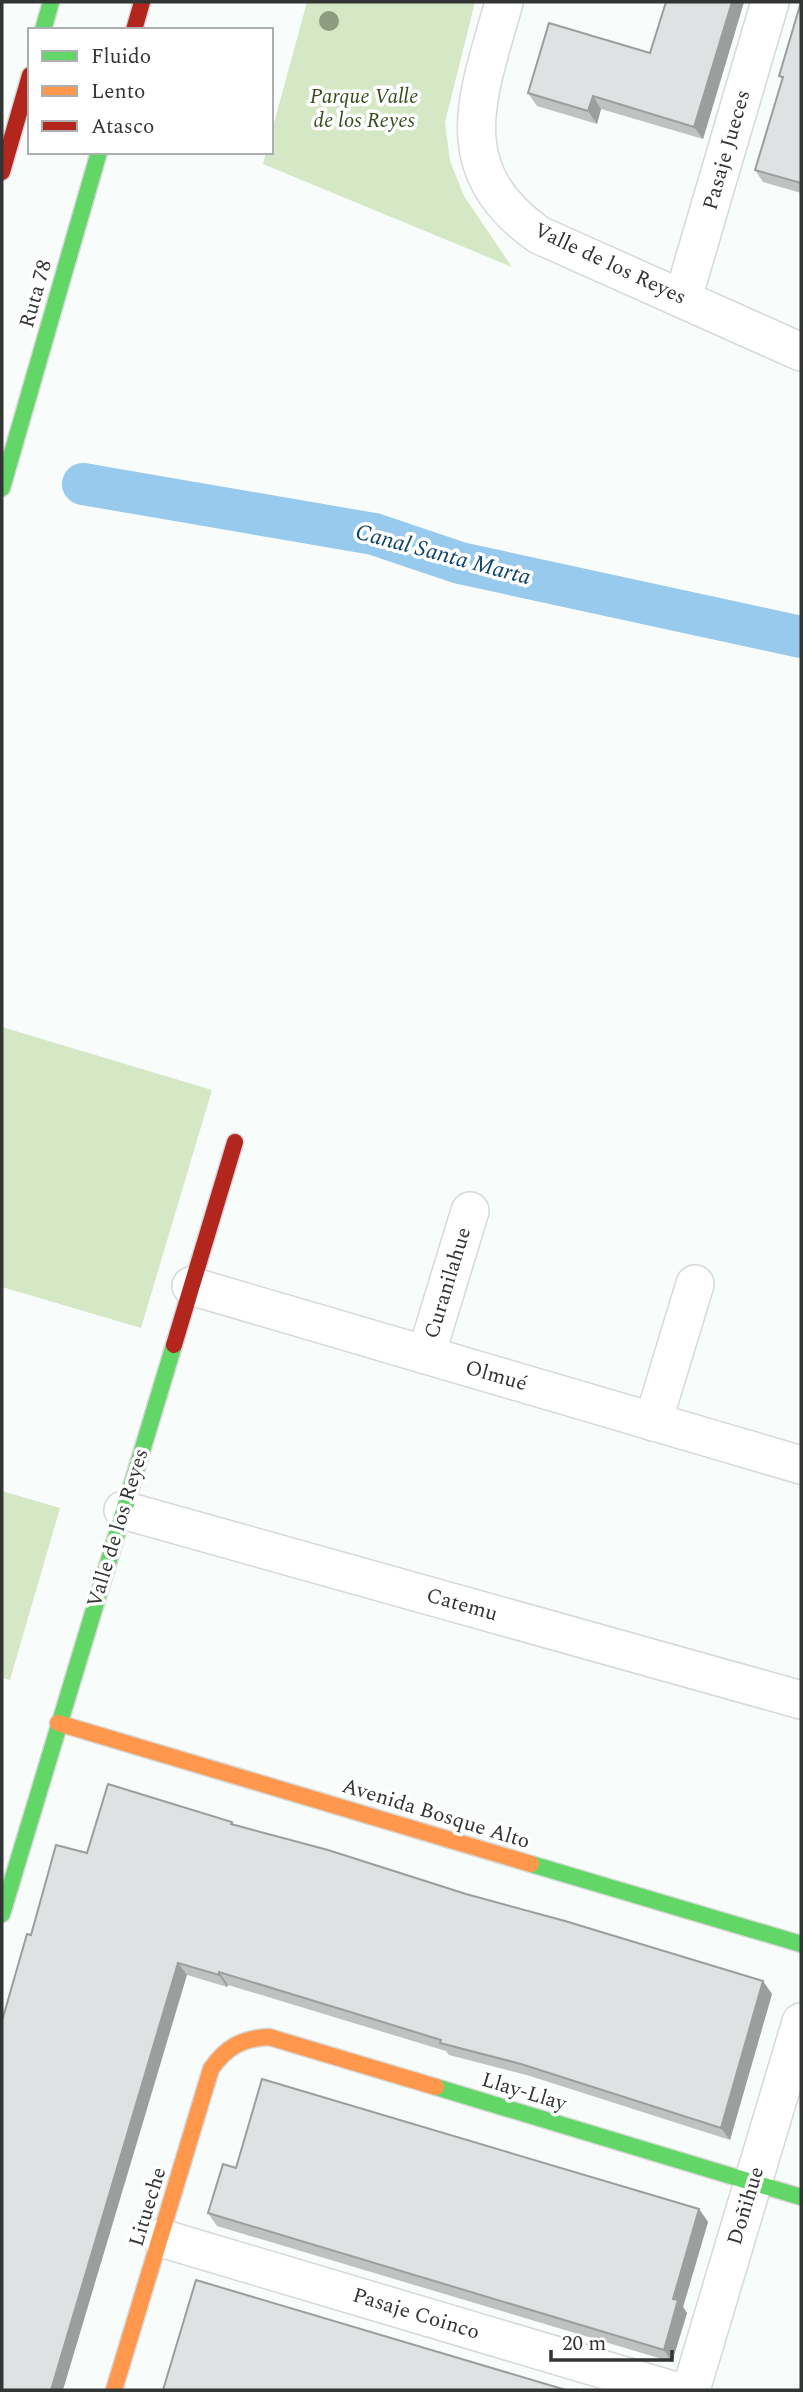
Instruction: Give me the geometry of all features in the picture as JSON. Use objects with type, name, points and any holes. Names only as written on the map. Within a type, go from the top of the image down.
[{"type":"main road","points":[[44,28],[51,2]]},
{"type":"main road","points":[[135,28],[142,2]]},
{"type":"main road","points":[[2,172],[28,82]]},
{"type":"main road","name":"Ruta 78","points":[[2,488],[98,154]]},
{"type":"main road","name":"Valle de los Reyes","points":[[2,1914],[235,1142]]},
{"type":"main road","name":"Avenida Bosque Alto","points":[[58,1723],[801,1944]]},
{"type":"main road","name":"Llay-Llay","points":[[234,2044],[245,2039],[269,2037],[801,2197]]},
{"type":"main road","name":"Litueche","points":[[114,2390],[211,2069],[217,2059],[234,2044]]},
{"type":"street","name":"Valle de los Reyes","points":[[504,2],[478,97],[475,124],[478,151],[486,176],[499,199],[517,219],[538,234],[801,352]]},
{"type":"street","name":"Pasaje Jueces","points":[[683,298],[771,2]]},
{"type":"street","name":"Curanilahue","points":[[425,1355],[470,1211]]},
{"type":"street","points":[[653,1422],[695,1284]]},
{"type":"street","name":"Olmué","points":[[191,1286],[801,1465]]},
{"type":"street","name":"Catemu","points":[[123,1510],[801,1700]]},
{"type":"street","name":"Doñihue","points":[[691,2390],[801,2022]]},
{"type":"street","name":"Pasaje Coinco","points":[[161,2238],[672,2390]]},
{"type":"green space","name":"Parque Valle de los Reyes","points":[[307,2],[475,2],[445,122],[450,161],[464,196],[512,267],[263,164],[266,154],[273,154],[273,127]]},
{"type":"green space","points":[[2,1027],[212,1090],[141,1328],[2,1287]]},
{"type":"green space","points":[[2,1491],[60,1508],[10,1680],[2,1678]]},
{"type":"building","points":[[666,2],[732,2],[694,127],[593,96],[588,111],[528,93],[549,23],[650,53]]},
{"type":"building","points":[[801,2],[801,183],[755,170],[783,77],[779,76]]},
{"type":"building","points":[[108,1784],[232,1822],[231,1824],[328,1850],[466,1894],[763,1981],[721,2128],[521,2064],[440,2043],[441,2040],[219,1972],[219,1975],[178,1963],[51,2390],[2,2390],[2,2021],[27,1934],[31,1935],[56,1845],[87,1853]]},
{"type":"building","points":[[262,2079],[699,2209],[673,2299],[678,2300],[664,2350],[208,2213],[223,2164],[236,2168]]},
{"type":"building","points":[[196,2280],[566,2390],[163,2390]]},
{"type":"waterway","name":"Canal Santa Marta","points":[[83,484],[374,534],[460,563],[801,637]]},
{"type":"traffic: fast","points":[[44,28],[51,2]]},
{"type":"traffic: fast","points":[[2,488],[98,154]]},
{"type":"traffic: fast","points":[[2,1914],[174,1345]]},
{"type":"traffic: fast","points":[[531,1864],[801,1944]]},
{"type":"traffic: fast","points":[[436,2087],[801,2197]]},
{"type":"traffic: slow","points":[[58,1723],[531,1864]]},
{"type":"traffic: slow","points":[[114,2390],[211,2069],[229,2049],[251,2039],[269,2037],[436,2087]]},
{"type":"traffic: jam","points":[[135,28],[142,2]]},
{"type":"traffic: jam","points":[[2,172],[28,82]]},
{"type":"traffic: jam","points":[[174,1345],[235,1142]]}]
